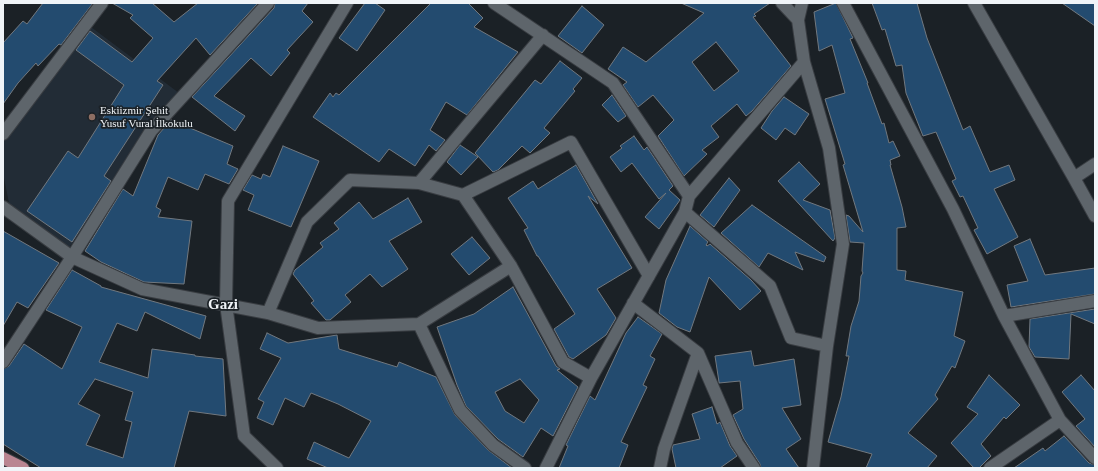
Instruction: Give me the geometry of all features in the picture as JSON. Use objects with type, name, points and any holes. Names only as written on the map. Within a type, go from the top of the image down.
[{"type":"main road","points":[[3,458],[23,468]]},
{"type":"street","points":[[3,134],[102,3]]},
{"type":"street","points":[[3,362],[72,257],[151,131],[268,3]]},
{"type":"street","points":[[277,468],[244,436],[226,304],[228,201],[347,3]]},
{"type":"street","points":[[494,3],[613,83],[689,196]]},
{"type":"street","points":[[782,3],[798,20]]},
{"type":"street","points":[[802,3],[798,20],[804,62],[829,148],[843,244],[827,346],[813,468]]},
{"type":"street","points":[[842,3],[953,209],[1004,316],[1060,420],[1095,458]]},
{"type":"street","points":[[974,3],[1095,216]]},
{"type":"street","points":[[419,183],[543,35]]},
{"type":"street","points":[[546,468],[591,378],[685,212],[689,196],[804,62]]},
{"type":"street","points":[[463,195],[571,142],[649,276]]},
{"type":"street","points":[[1074,178],[1095,164]]},
{"type":"street","points":[[268,313],[307,222],[350,180],[419,183],[463,195],[512,266],[563,362],[591,378]]},
{"type":"street","points":[[3,207],[72,257],[142,289],[268,313],[318,328],[420,324],[512,266]]},
{"type":"street","points":[[685,212],[770,286],[791,338],[827,346]]},
{"type":"street","points":[[1004,316],[1095,301]]},
{"type":"street","points":[[633,303],[698,353],[737,443],[754,468]]},
{"type":"street","points":[[420,324],[460,410],[493,445],[525,468]]},
{"type":"street","points":[[660,468],[664,449],[698,353]]},
{"type":"street","points":[[990,468],[1060,420]]},
{"type":"shaded area","name":"Eskiizmir Şehit Yusuf Vural İlkokulu","points":[[91,27],[179,93],[68,249],[12,218],[3,173],[3,141]]},
{"type":"building","points":[[43,3],[93,3],[61,45],[59,44],[38,66],[36,63],[18,83],[3,104],[3,43],[23,21],[27,24]]},
{"type":"building","points":[[112,3],[152,3],[174,22],[198,3],[258,3],[210,55],[196,38],[157,81],[163,85],[104,176],[111,181],[72,242],[27,211],[68,151],[78,158],[124,85],[76,50],[90,31],[132,62],[153,38],[130,18],[133,15]]},
{"type":"building","points":[[275,3],[308,3],[302,11],[313,22],[287,50],[290,53],[271,76],[251,58],[214,96],[245,116],[235,131],[192,97],[274,8]]},
{"type":"building","points":[[365,3],[375,3],[385,10],[357,51],[339,38]]},
{"type":"building","points":[[431,3],[468,3],[483,18],[474,27],[518,52],[467,115],[446,102],[430,130],[445,140],[436,151],[429,145],[415,166],[389,149],[379,162],[313,117],[330,93],[333,97],[336,93],[339,95]]},
{"type":"building","points":[[681,3],[770,3],[754,14],[756,16],[753,17],[791,66],[746,116],[737,104],[711,126],[719,137],[702,150],[707,154],[684,176],[658,136],[674,120],[653,95],[638,107],[623,85],[627,82],[608,69],[623,47],[646,62],[704,13]],"holes":[[[716,42],[739,71],[714,91],[692,62]]]},
{"type":"building","points":[[836,3],[853,38],[850,39],[868,83],[882,124],[884,123],[889,143],[893,141],[900,156],[890,160],[906,227],[897,228],[897,270],[906,271],[905,280],[963,292],[954,336],[965,341],[955,368],[952,366],[935,395],[938,399],[908,433],[937,456],[927,468],[866,468],[872,454],[828,442],[841,397],[849,356],[846,356],[851,326],[859,301],[861,276],[863,273],[864,243],[850,242],[846,215],[849,216],[863,232],[843,165],[845,164],[825,99],[845,93],[832,45],[819,51],[814,12]]},
{"type":"building","points":[[872,3],[917,3],[927,38],[963,130],[970,126],[990,172],[1009,165],[1015,180],[994,189],[1018,237],[987,254],[974,230],[978,228],[963,196],[960,197],[952,181],[956,179],[936,132],[923,136],[906,93],[902,65],[896,66],[885,29],[882,30]]},
{"type":"building","points":[[1062,3],[1095,3],[1095,26]]},
{"type":"building","points":[[582,6],[604,25],[582,53],[558,36]]},
{"type":"building","points":[[560,61],[582,78],[573,89],[575,91],[544,128],[550,133],[530,153],[522,146],[498,170],[493,172],[475,153],[535,80],[541,84]]},
{"type":"building","points":[[612,95],[626,116],[618,122],[602,105]]},
{"type":"building","points":[[784,97],[809,114],[795,135],[785,128],[776,140],[761,128],[772,111]]},
{"type":"building","points":[[171,120],[233,146],[227,164],[238,169],[229,184],[205,174],[198,190],[168,177],[156,207],[161,210],[158,217],[192,221],[184,284],[144,282],[101,262],[85,251],[123,189],[133,196],[158,135]]},
{"type":"building","points":[[634,136],[644,150],[647,147],[673,186],[669,190],[680,200],[659,229],[645,217],[666,193],[659,199],[632,163],[621,172],[610,157],[622,148],[620,146]]},
{"type":"building","points":[[460,145],[478,157],[461,175],[447,162]]},
{"type":"building","points":[[283,146],[319,161],[291,227],[248,210],[254,195],[243,190],[252,175],[261,179],[263,174],[270,177]]},
{"type":"building","points":[[799,162],[820,184],[803,200],[830,210],[835,238],[833,241],[778,181]]},
{"type":"building","points":[[576,165],[598,204],[588,196],[632,268],[597,289],[616,318],[606,335],[573,359],[569,357],[554,329],[575,314],[537,256],[524,230],[528,228],[508,198],[533,181],[538,189]]},
{"type":"building","points":[[729,178],[740,190],[714,227],[700,215]]},
{"type":"building","points":[[408,198],[422,222],[389,241],[408,269],[382,287],[370,274],[345,295],[351,302],[330,320],[326,320],[311,303],[314,301],[293,274],[295,270],[323,247],[320,243],[339,229],[334,223],[359,202],[373,219]]},
{"type":"building","points":[[752,205],[826,257],[824,262],[795,252],[803,270],[768,253],[759,267],[721,233]]},
{"type":"building","points":[[690,226],[708,242],[706,245],[707,246],[710,244],[751,280],[761,291],[740,310],[709,277],[690,332],[677,327],[659,313],[666,280]]},
{"type":"building","points":[[3,231],[59,263],[28,308],[17,302],[3,326]]},
{"type":"building","points":[[472,237],[490,258],[469,275],[451,254]]},
{"type":"building","points":[[1030,239],[1045,275],[1095,268],[1095,294],[1011,307],[1007,285],[1028,281],[1014,246]]},
{"type":"building","points":[[72,270],[101,287],[206,316],[200,339],[145,312],[137,331],[117,323],[99,362],[148,378],[152,349],[223,359],[226,416],[189,411],[174,468],[41,468],[3,444],[3,369],[9,366],[24,344],[62,369],[82,327],[46,310]],"holes":[[[95,379],[133,392],[125,420],[132,422],[123,458],[86,445],[100,415],[78,404]]]},
{"type":"building","points":[[513,287],[556,366],[560,369],[557,370],[578,387],[553,436],[541,428],[523,457],[498,439],[466,406],[457,385],[437,327],[474,314]],"holes":[[[520,379],[539,400],[524,423],[505,411],[495,392]]]},
{"type":"building","points":[[1095,309],[1095,324],[1071,314],[1069,359],[1035,357],[1029,347],[1030,319]]},
{"type":"building","points":[[638,317],[662,334],[650,356],[655,359],[643,385],[647,387],[621,442],[628,445],[619,468],[559,468],[568,446],[566,445],[590,396],[595,400],[626,333]]},
{"type":"building","points":[[267,333],[288,343],[337,335],[339,349],[397,367],[399,362],[436,377],[455,415],[488,450],[512,468],[328,468],[307,459],[314,442],[349,458],[371,421],[338,404],[311,393],[304,407],[285,398],[273,425],[257,418],[264,402],[258,399],[281,358],[260,349]]},
{"type":"building","points":[[751,351],[754,366],[794,359],[801,405],[782,408],[801,439],[786,449],[799,468],[761,468],[744,439],[733,415],[743,409],[740,381],[719,383],[715,356]]},
{"type":"building","points":[[989,375],[1020,405],[1006,419],[1004,417],[981,444],[991,456],[979,468],[974,468],[951,443],[978,414],[967,407]]},
{"type":"building","points":[[1081,375],[1095,391],[1095,447],[1076,426],[1085,419],[1062,392]]},
{"type":"building","points":[[712,407],[717,424],[720,422],[730,446],[737,456],[720,468],[676,468],[672,449],[673,445],[700,439],[692,414]]},
{"type":"building","points":[[1064,436],[1089,463],[1095,465],[1095,468],[1014,468],[1043,448],[1045,451]]},
{"type":"place","name":"Eskiizmir Şehit Yusuf Vural İlkokulu","points":[[92,117]]},
{"type":"district","name":"Gazi","points":[[223,305]]}]
